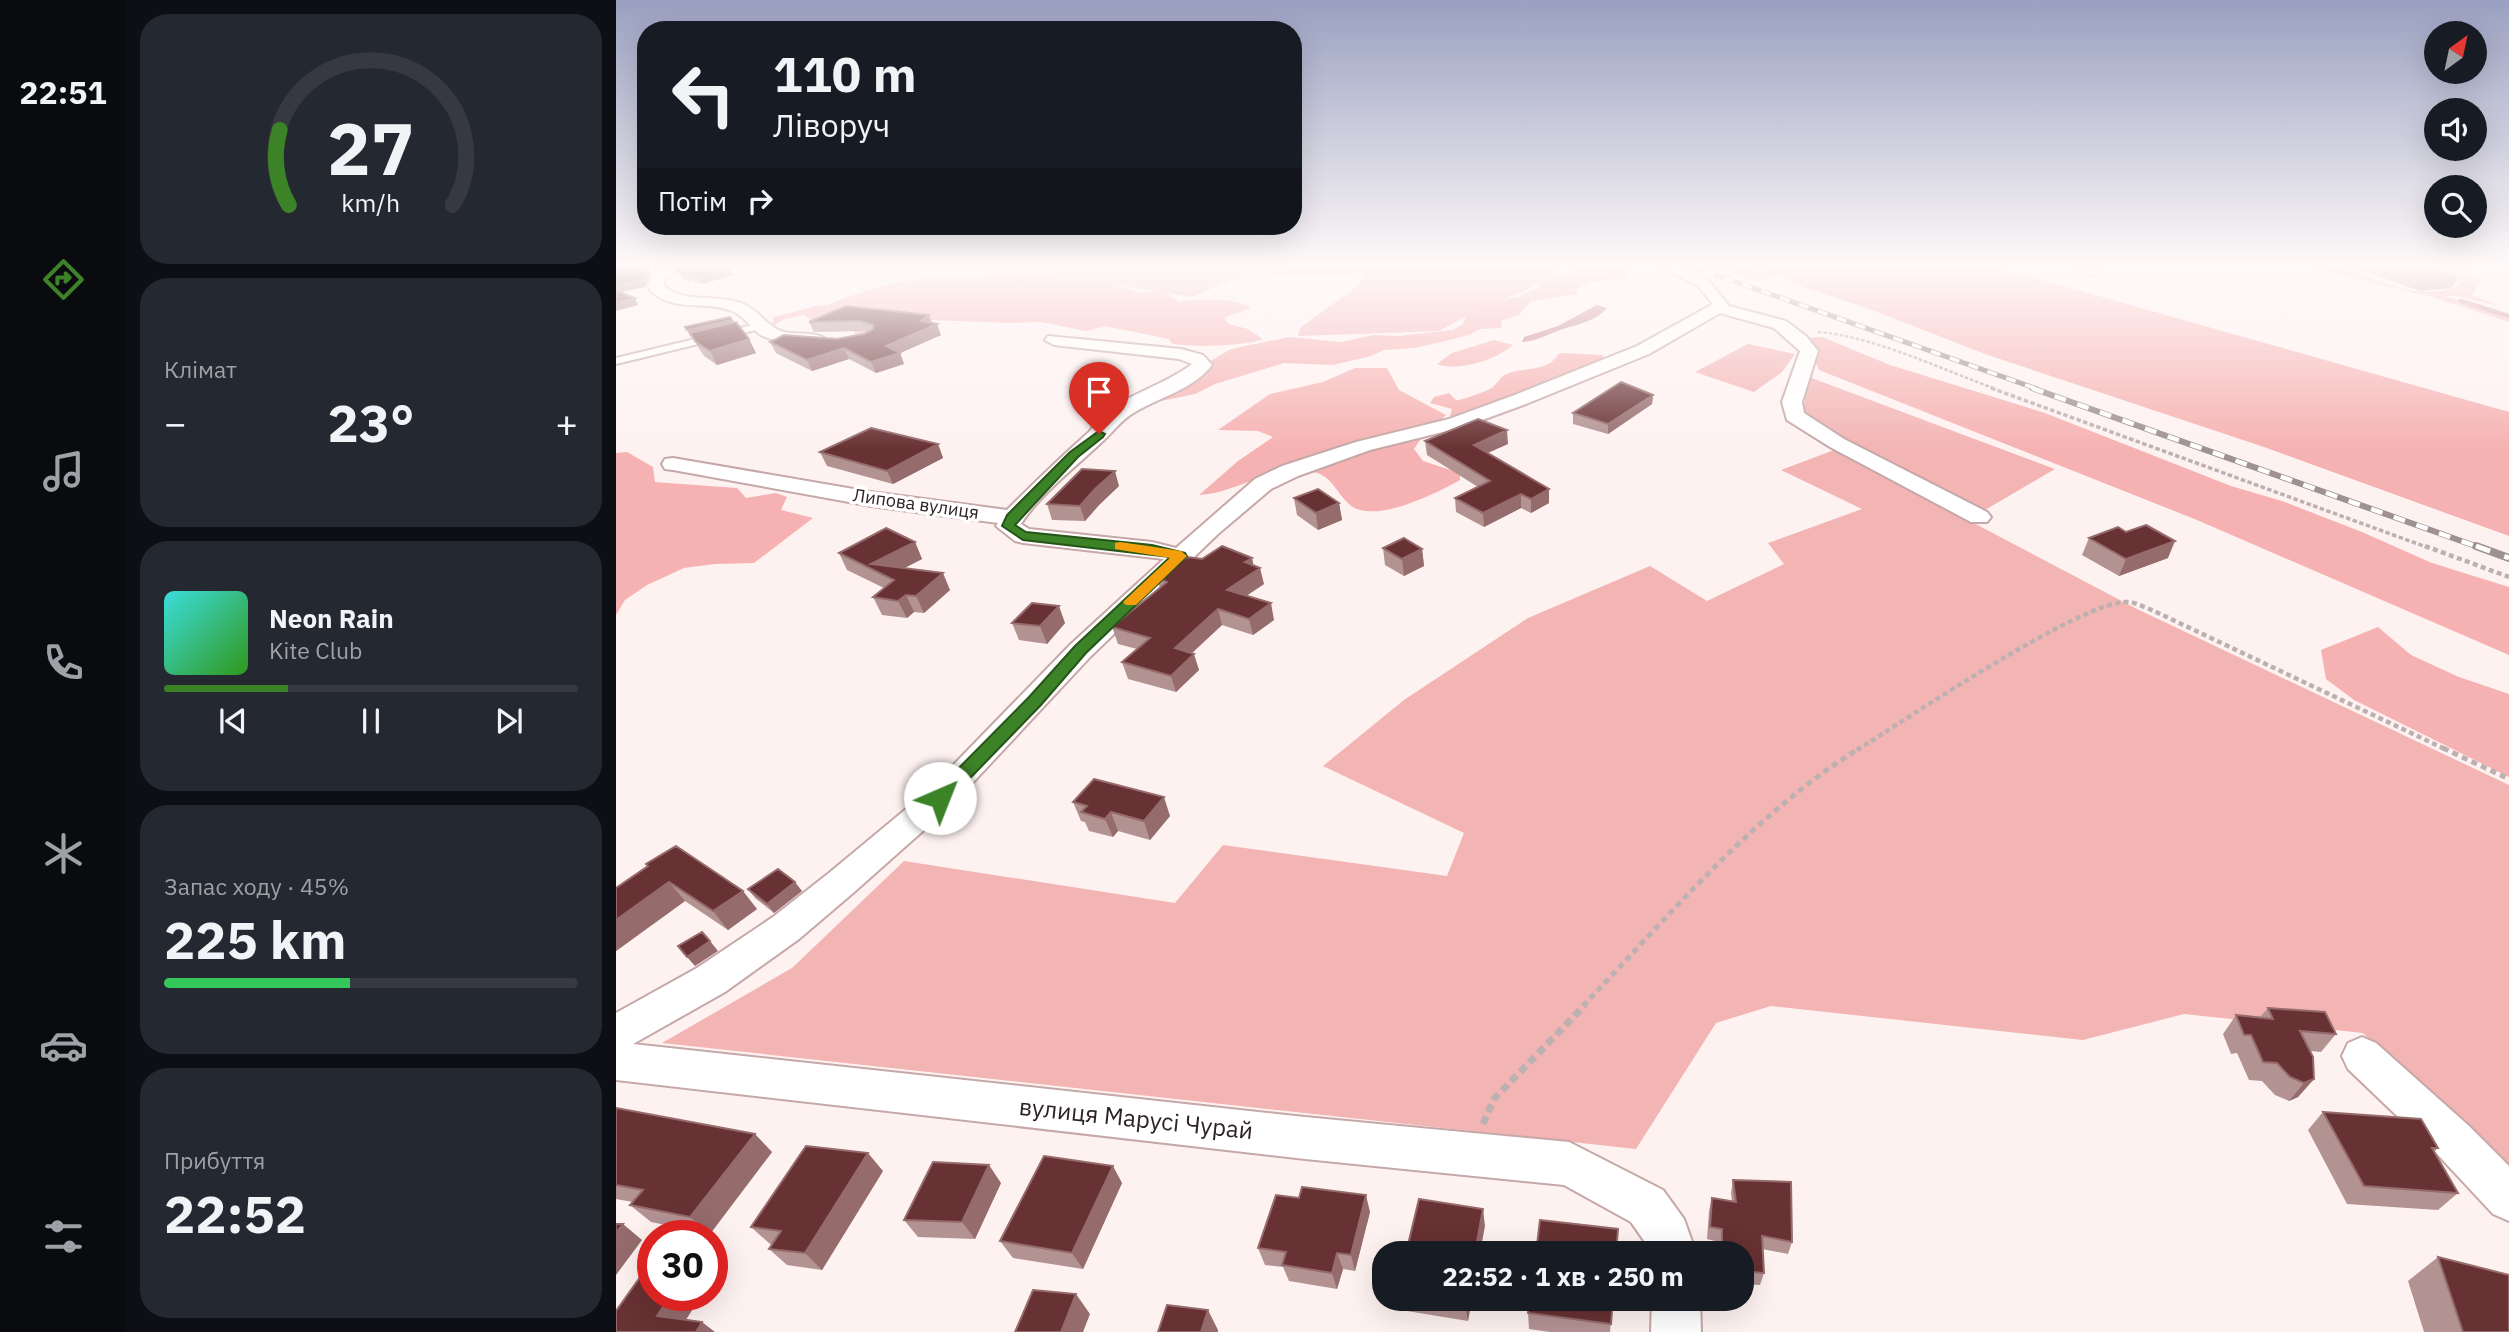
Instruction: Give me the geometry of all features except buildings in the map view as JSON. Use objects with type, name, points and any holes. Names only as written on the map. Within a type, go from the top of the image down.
[{"type":"street","points":[[761,326],[770,333],[786,338],[832,342]]},
{"type":"street","points":[[616,1033],[711,980],[786,928],[851,874],[940,798],[1081,650],[1263,484],[1290,471],[1363,446],[1456,423],[1519,400],[1643,350],[1686,326]]},
{"type":"street","points":[[1783,326],[1794,331],[1809,351],[1792,402],[1794,416],[1837,443],[1979,517]]},
{"type":"street","points":[[1054,340],[1181,354],[1197,359],[1203,365],[1181,382],[1127,408],[1108,421],[1099,434],[1074,455],[1012,518],[1008,526],[1023,536],[1152,549],[1181,556]]},
{"type":"street","name":"Липова вулиця","points":[[673,464],[871,499],[1012,518]]},
{"type":"street","points":[[2362,1056],[2454,1141],[2509,1198]]},
{"type":"street","name":"вулиця Марусі Чурай","points":[[616,1061],[1569,1164],[1647,1206],[1668,1235],[1669,1241]]},
{"type":"street","points":[[1676,1311],[1676,1332]]},
{"type":"lane","points":[[616,361],[760,326]]},
{"type":"path","points":[[1794,331],[1832,333],[1875,345],[2509,577]]},
{"type":"path","points":[[1469,1154],[1494,1099],[1738,845],[1831,766],[2025,646],[2104,606],[2129,602],[2154,611],[2509,779]]},
{"type":"shaded area","points":[[842,326],[905,326],[886,333],[855,336],[854,330]]},
{"type":"shaded area","points":[[1062,326],[1104,326],[1086,331]]},
{"type":"shaded area","points":[[1106,326],[1237,326],[1248,329],[1263,339],[1231,345],[1203,346],[1179,345],[1171,343],[1169,339]]},
{"type":"shaded area","points":[[1448,326],[1439,331],[1298,336],[1300,328]]},
{"type":"shaded area","points":[[1459,326],[1502,328],[1480,329],[1471,334],[1414,348],[1384,350],[1333,365],[1284,363],[1215,384],[1195,394],[1151,403],[1231,349],[1289,337],[1341,342],[1373,335],[1399,336],[1452,330]]},
{"type":"shaded area","points":[[1558,326],[1573,326],[1522,342],[1524,337]]},
{"type":"shaded area","points":[[1914,326],[2205,326],[2509,412],[2509,536],[2264,447],[1985,354]]},
{"type":"shaded area","points":[[1822,337],[1890,365],[2045,413],[2231,486],[2282,501],[2362,532],[2432,563],[2509,587],[2509,655],[2197,520],[1819,370],[1804,338]]},
{"type":"shaded area","points":[[1494,340],[1513,345],[1476,363],[1455,367],[1437,364],[1452,353]]},
{"type":"shaded area","points":[[1748,344],[1795,354],[1782,372],[1754,392],[1695,372]]},
{"type":"shaded area","points":[[1563,353],[1603,355],[1604,359],[1589,367],[1567,373],[1544,386],[1456,417],[1450,416],[1452,409],[1430,403],[1434,397],[1449,393],[1456,400],[1480,393],[1492,388],[1503,376],[1541,367]]},
{"type":"shaded area","points":[[1355,368],[1387,368],[1399,390],[1446,415],[1414,449],[1423,461],[1460,473],[1460,480],[1421,499],[1388,510],[1373,511],[1359,510],[1349,504],[1328,479],[1309,471],[1280,472],[1227,490],[1199,495],[1238,461],[1273,437],[1258,431],[1218,430],[1270,394],[1323,382]]},
{"type":"shaded area","points":[[1809,377],[2055,469],[1968,520],[2137,609],[2509,785],[2509,1177],[2363,1033],[2184,1014],[2083,1040],[1771,1006],[1716,1023],[1636,1149],[662,1043],[792,968],[904,861],[1175,903],[1223,845],[1447,876],[1464,833],[1323,766],[1404,700],[1528,618],[1650,566],[1707,601],[1784,564],[1768,543],[1862,509],[1781,470],[1850,444],[1802,417]]},
{"type":"shaded area","points":[[627,452],[653,467],[655,482],[737,488],[746,498],[776,493],[787,497],[781,510],[813,518],[754,563],[684,568],[647,585],[625,600],[616,615],[616,453]]},
{"type":"shaded area","points":[[2378,627],[2411,655],[2459,677],[2509,694],[2509,777],[2354,700],[2326,679],[2321,650]]},
{"type":"railway","points":[[1861,326],[2037,389]]},
{"type":"railway","points":[[2032,388],[2481,548]]},
{"type":"railway","points":[[2476,546],[2509,558]]},
{"type":"slow traffic","points":[[1120,546],[1152,549],[1181,556],[1131,602]]},
{"type":"route","points":[[940,798],[1081,650],[1181,556],[1152,549],[1023,536],[1008,526],[1012,518],[1074,455],[1099,434]]}]
